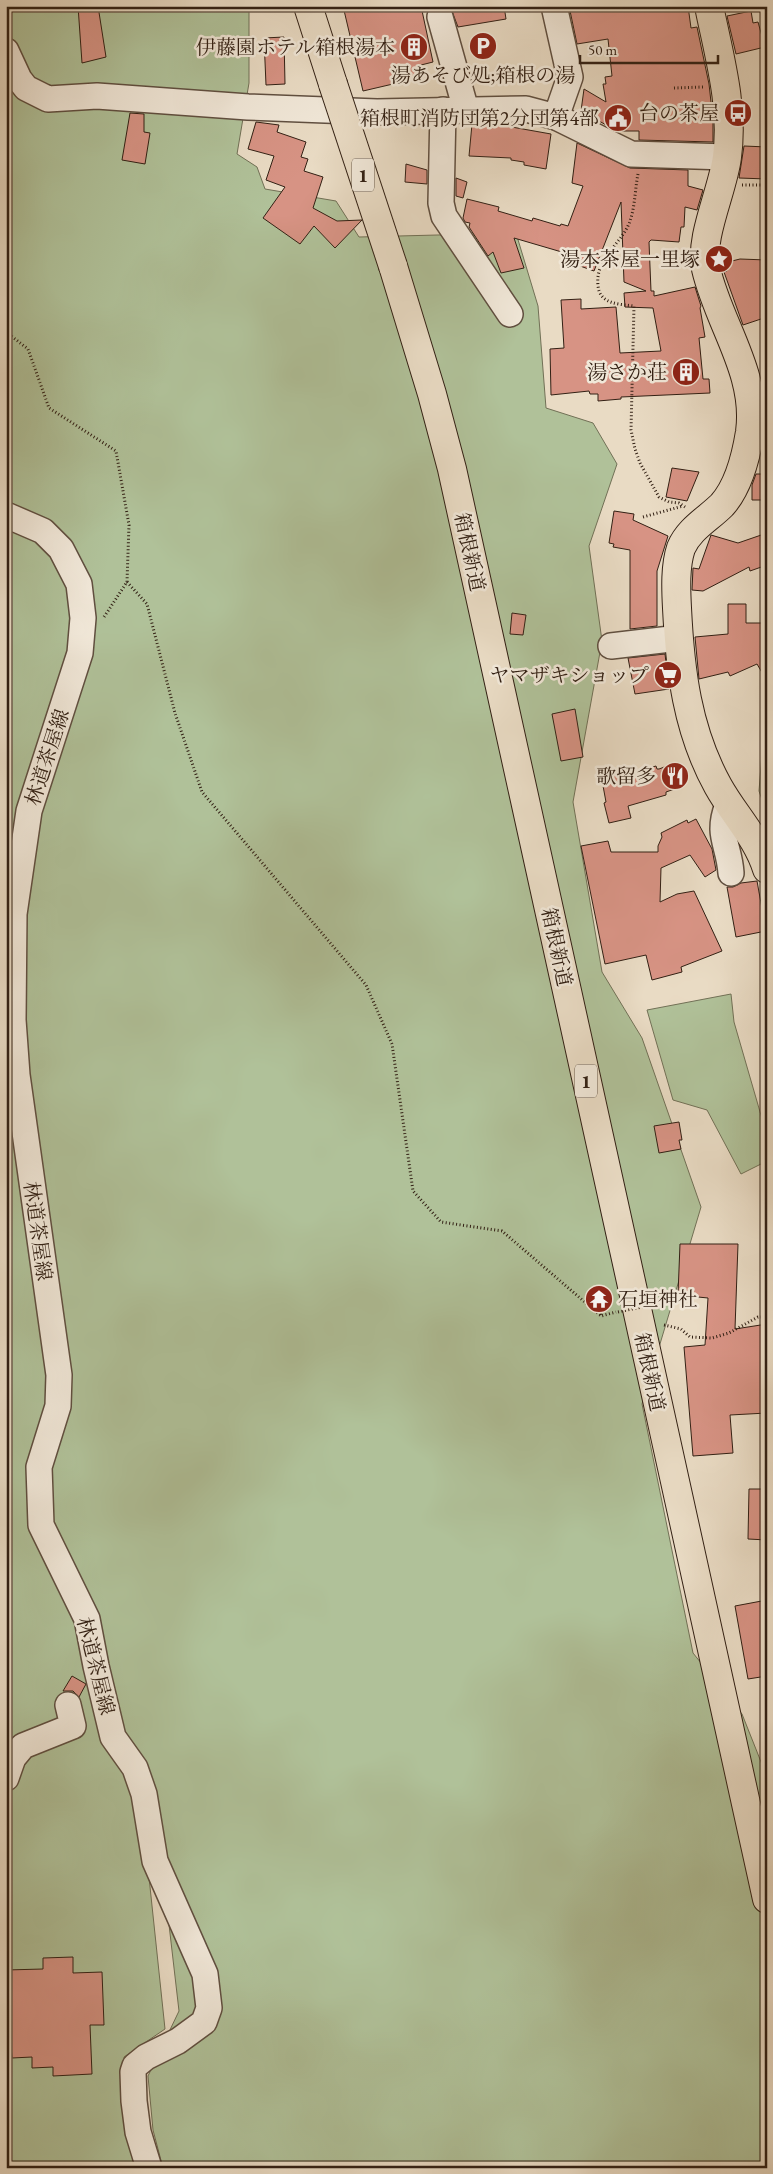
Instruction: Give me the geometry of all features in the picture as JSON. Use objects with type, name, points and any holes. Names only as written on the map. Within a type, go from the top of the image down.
[{"type":"main road","name":"箱根新道","points":[[308,6],[393,266],[432,394],[452,468],[767,1899]]},
{"type":"main road","points":[[709,6],[730,113],[727,157],[706,247],[706,268],[741,362],[752,408],[746,450],[739,476],[722,505],[692,514],[678,561],[677,606],[679,638],[685,694],[691,723],[709,770],[728,804],[752,835],[767,869]]},
{"type":"street","points":[[554,6],[570,77],[556,117]]},
{"type":"street","points":[[440,17],[454,110],[441,203],[444,216],[510,314]]},
{"type":"street","points":[[6,51],[18,79],[26,88],[48,99],[97,96],[313,110],[377,112],[526,109],[556,117],[631,154],[727,157]]},
{"type":"street","name":"林道茶屋線","points":[[6,515],[44,531],[61,549],[79,584],[83,618],[80,653],[30,810],[14,914],[12,1076],[59,1375],[58,1406],[39,1467],[41,1525],[87,1619],[96,1666],[114,1737],[135,1768],[144,1794],[155,1861],[205,1974],[209,2008],[204,2022],[178,2041],[146,2057],[135,2066],[133,2072],[134,2101],[138,2132],[149,2168]]},
{"type":"street","points":[[611,646],[679,638]]},
{"type":"street","points":[[728,804],[723,818],[722,837],[730,862],[731,873]]},
{"type":"street","points":[[6,1778],[13,1758],[23,1746],[73,1726],[68,1706]]},
{"type":"path","points":[[674,88],[712,87]]},
{"type":"path","points":[[640,154],[631,220],[602,263],[597,284],[600,295],[605,300],[634,306],[631,430],[640,462],[658,497],[692,514]]},
{"type":"path","points":[[6,332],[28,349],[49,408],[116,450],[129,525],[128,582],[101,621]]},
{"type":"path","points":[[642,517],[692,514]]},
{"type":"path","points":[[128,582],[147,604],[175,713],[202,792],[366,984],[392,1044],[413,1191],[441,1222],[502,1231],[601,1316]]},
{"type":"path","points":[[598,1300],[601,1316]]},
{"type":"path","points":[[601,1316],[656,1306],[655,1300]]},
{"type":"path","points":[[661,1323],[681,1329],[690,1337],[712,1338],[729,1333],[758,1317],[767,1317]]},
{"type":"green space","points":[[6,6],[249,6],[249,83],[237,154],[257,167],[265,189],[336,201],[359,237],[516,233],[538,306],[546,408],[593,423],[617,464],[589,546],[602,641],[573,802],[602,972],[642,1038],[701,1207],[642,1404],[693,1653],[742,1714],[767,1777],[767,2168],[163,2168],[153,2130],[148,2076],[179,2011],[152,1778],[140,1792],[165,2029],[124,2057],[140,2168],[6,2168]]},
{"type":"green space","points":[[767,749],[767,814],[759,791],[762,753]]},
{"type":"green space","points":[[731,994],[734,1022],[767,1136],[767,1161],[741,1174],[707,1110],[673,1100],[647,1010]]},
{"type":"building","points":[[78,6],[98,6],[106,57],[82,63]]},
{"type":"building","points":[[343,6],[367,6],[368,10],[386,6],[421,6],[433,62],[421,65],[423,77],[363,91]]},
{"type":"building","points":[[450,6],[504,6],[506,19],[458,27]]},
{"type":"building","points":[[569,6],[688,6],[691,28],[697,27],[709,84],[713,120],[713,142],[639,140],[639,131],[617,131],[581,111],[584,89],[606,102],[603,84],[606,84],[605,77],[612,76],[608,39],[577,44]]},
{"type":"building","points":[[751,11],[753,23],[758,22],[765,47],[736,54],[727,16]]},
{"type":"building","points":[[284,37],[285,84],[266,85],[264,38]]},
{"type":"building","points":[[130,113],[144,114],[144,132],[150,133],[145,164],[122,160]]},
{"type":"building","points":[[256,122],[279,125],[277,132],[306,142],[301,157],[308,159],[304,171],[323,177],[313,208],[337,221],[362,220],[335,248],[314,226],[300,244],[263,218],[285,187],[266,180],[274,156],[248,149]]},
{"type":"building","points":[[472,124],[506,124],[506,126],[551,134],[546,169],[524,165],[524,162],[511,160],[511,158],[469,156]]},
{"type":"building","points":[[577,143],[630,168],[688,170],[688,186],[703,190],[697,210],[685,207],[684,227],[681,227],[679,242],[651,240],[649,242],[651,291],[654,291],[654,296],[695,287],[701,306],[705,337],[699,338],[703,379],[709,379],[710,393],[621,397],[621,399],[598,401],[598,394],[590,394],[589,391],[551,395],[550,349],[564,348],[561,300],[581,299],[581,309],[616,307],[620,353],[661,351],[653,308],[625,307],[624,293],[646,291],[624,282],[621,202],[594,271],[569,262],[572,255],[514,238],[524,268],[501,273],[493,252],[488,256],[469,227],[470,223],[465,222],[463,218],[467,199],[499,207],[498,211],[532,221],[533,218],[560,226],[561,224],[568,226],[583,186],[572,183]]},
{"type":"building","points":[[744,146],[767,147],[767,179],[739,178]]},
{"type":"building","points":[[406,164],[427,170],[427,184],[405,182]]},
{"type":"building","points":[[456,178],[467,182],[463,198],[456,196]]},
{"type":"building","points":[[740,259],[767,260],[767,317],[743,325],[724,272],[727,271],[724,263]]},
{"type":"building","points":[[672,468],[699,472],[687,501],[666,497]]},
{"type":"building","points":[[756,474],[767,474],[767,500],[752,500],[752,485]]},
{"type":"building","points":[[614,511],[634,514],[633,520],[668,536],[657,571],[657,626],[630,629],[630,550],[613,547],[614,544],[609,543]]},
{"type":"building","points":[[767,533],[767,565],[750,571],[749,567],[703,591],[692,590],[693,568],[699,569],[711,535],[738,543]]},
{"type":"building","points":[[728,604],[746,604],[746,623],[767,623],[767,681],[757,664],[730,676],[728,672],[699,679],[695,637],[728,634]]},
{"type":"building","points":[[512,613],[526,615],[523,635],[510,634]]},
{"type":"building","points":[[665,654],[669,689],[635,694],[628,658]]},
{"type":"building","points":[[575,709],[583,757],[561,761],[552,714]]},
{"type":"building","points":[[675,763],[683,786],[666,792],[666,795],[628,806],[631,818],[609,823],[604,803],[606,802],[601,775],[620,772],[621,776],[656,766],[659,769]]},
{"type":"building","points":[[696,819],[712,849],[716,870],[705,877],[690,855],[661,868],[660,902],[677,894],[694,891],[722,951],[681,967],[682,972],[652,980],[646,955],[605,964],[581,846],[608,841],[611,852],[658,852],[658,846],[662,837],[661,833],[687,820],[688,823]]},
{"type":"building","points":[[757,881],[766,931],[736,937],[727,887]]},
{"type":"building","points":[[679,1122],[682,1140],[679,1140],[681,1149],[659,1153],[654,1126]]},
{"type":"building","points":[[680,1244],[738,1244],[735,1329],[767,1324],[767,1413],[730,1415],[733,1453],[693,1456],[684,1347],[705,1345],[708,1298],[678,1295]]},
{"type":"building","points":[[749,1489],[767,1489],[767,1540],[748,1539]]},
{"type":"building","points":[[767,1600],[767,1676],[748,1679],[735,1606]]},
{"type":"building","points":[[72,1676],[86,1684],[79,1697],[73,1691],[63,1691]]},
{"type":"building","points":[[73,1957],[73,1973],[102,1972],[104,2025],[90,2025],[92,2074],[53,2076],[53,2067],[32,2068],[32,2057],[12,2058],[11,2045],[6,2046],[6,1970],[43,1969],[43,1958]]},
{"type":"place","name":"湯あそび処;箱根の湯","points":[[483,46]]},
{"type":"place","name":"伊藤園ホテル箱根湯本","points":[[414,47]]},
{"type":"place","name":"台の茶屋","points":[[738,113]]},
{"type":"place","name":"箱根町消防団第2分団第4部","points":[[618,118]]},
{"type":"place","name":"湯本茶屋一里塚","points":[[719,259]]},
{"type":"place","name":"湯さか荘","points":[[686,372]]},
{"type":"place","name":"ヤマザキショップ","points":[[668,675]]},
{"type":"place","name":"歌留多","points":[[675,776]]},
{"type":"place","name":"石垣神社","points":[[599,1299]]}]
